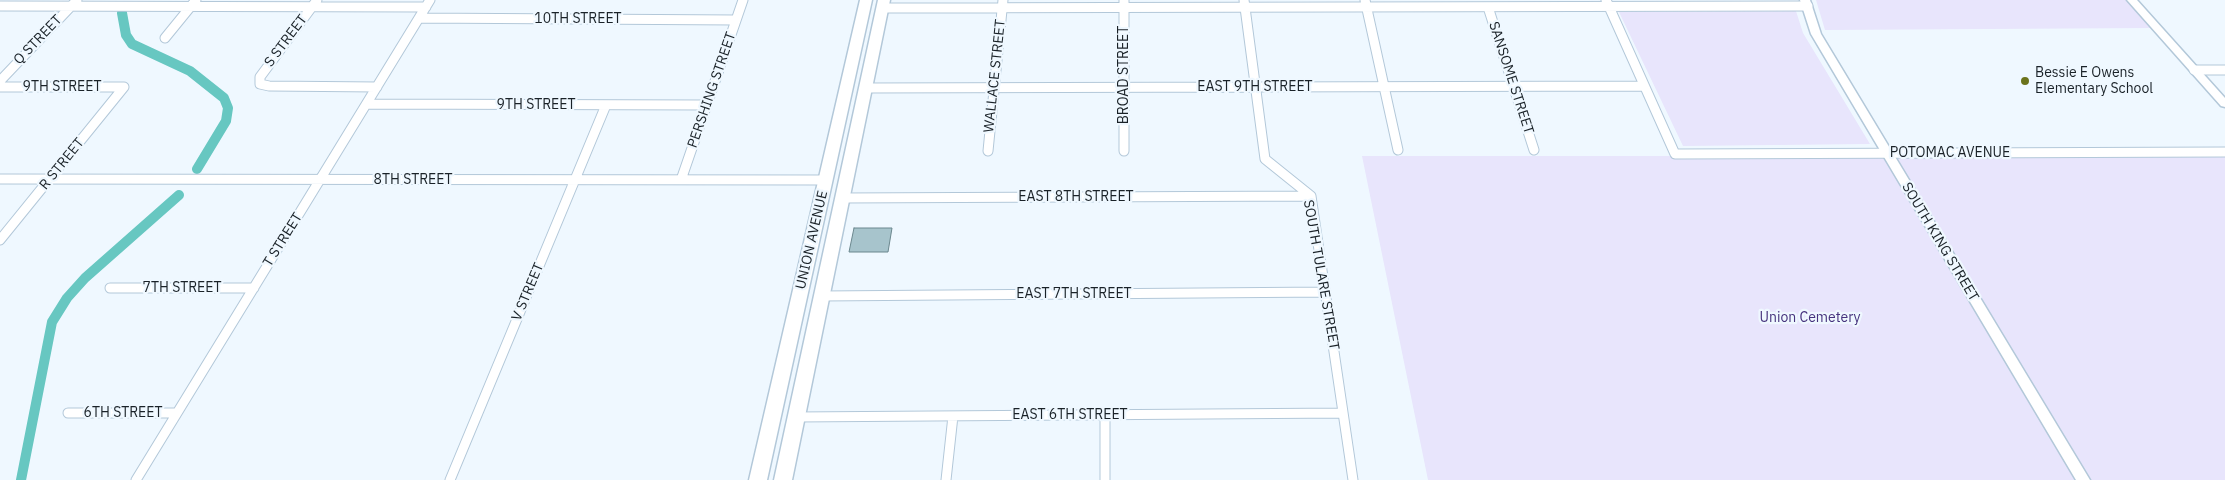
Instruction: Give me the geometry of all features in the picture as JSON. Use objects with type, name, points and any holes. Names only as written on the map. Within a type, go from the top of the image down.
[{"type":"highway","name":"UNION AVENUE","points":[[758,480],[866,0]]},
{"type":"highway","name":"UNION AVENUE","points":[[783,480],[884,4]]},
{"type":"highway","points":[[825,180],[833,189],[824,236],[832,250]]},
{"type":"street","name":"Q STREET","points":[[0,81],[76,0]]},
{"type":"street","points":[[165,38],[196,0]]},
{"type":"street","name":"S STREET","points":[[317,0],[260,77],[260,84],[269,86],[377,87]]},
{"type":"street","name":"PERSHING STREET","points":[[681,180],[743,0]]},
{"type":"street","points":[[2132,0],[2225,104]]},
{"type":"street","points":[[884,4],[1366,4],[1488,7],[1608,3],[1807,3]]},
{"type":"street","points":[[1608,3],[1644,86]]},
{"type":"street","name":"SOUTH KING STREET","points":[[1807,3],[1816,34],[2083,480]]},
{"type":"street","points":[[0,6],[312,7],[428,4]]},
{"type":"street","name":"T STREET","points":[[136,480],[428,4]]},
{"type":"street","name":"WALLACE STREET","points":[[988,151],[1003,4]]},
{"type":"street","name":"BROAD STREET","points":[[1124,4],[1124,151]]},
{"type":"street","name":"SOUTH TULARE STREET","points":[[1245,4],[1254,87],[1265,160],[1310,196],[1353,480]]},
{"type":"street","points":[[1366,4],[1398,150]]},
{"type":"street","name":"SANSOME STREET","points":[[1488,7],[1534,150]]},
{"type":"street","name":"10TH STREET","points":[[419,18],[736,20]]},
{"type":"street","points":[[2194,70],[2225,70]]},
{"type":"street","name":"9TH STREET","points":[[0,86],[124,87]]},
{"type":"street","name":"POTOMAC AVENUE","points":[[1644,86],[1675,154],[2225,152]]},
{"type":"street","name":"EAST 9TH STREET","points":[[866,88],[1644,86]]},
{"type":"street","name":"R STREET","points":[[0,240],[124,87]]},
{"type":"street","name":"9TH STREET","points":[[366,104],[706,105]]},
{"type":"street","name":"V STREET","points":[[450,480],[606,105]]},
{"type":"street","name":"8TH STREET","points":[[0,179],[825,180]]},
{"type":"street","name":"EAST 8TH STREET","points":[[842,198],[1310,196]]},
{"type":"street","name":"7TH STREET","points":[[110,288],[254,288]]},
{"type":"street","name":"EAST 7TH STREET","points":[[822,296],[1326,292]]},
{"type":"street","name":"6TH STREET","points":[[68,413],[177,413]]},
{"type":"street","name":"EAST 6TH STREET","points":[[796,417],[1343,413]]},
{"type":"street","points":[[1105,480],[1106,415]]},
{"type":"street","points":[[946,480],[953,416]]},
{"type":"green space","points":[[1816,0],[2126,0],[2152,28],[1825,30]]},
{"type":"green space","points":[[1796,11],[1803,33],[1870,144],[1683,146],[1619,12]]},
{"type":"green space","name":"Union Cemetery","points":[[1362,156],[2225,156],[2225,480],[1428,480]]},
{"type":"building","points":[[854,228],[892,228],[888,252],[849,252]]},
{"type":"waterway","points":[[122,13],[126,35],[132,44],[190,71],[224,98],[228,108],[226,121],[197,169]]},
{"type":"waterway","points":[[21,480],[52,322],[67,298],[85,278],[179,195]]},
{"type":"place","name":"Bessie E Owens Elementary School","points":[[2025,81]]}]
